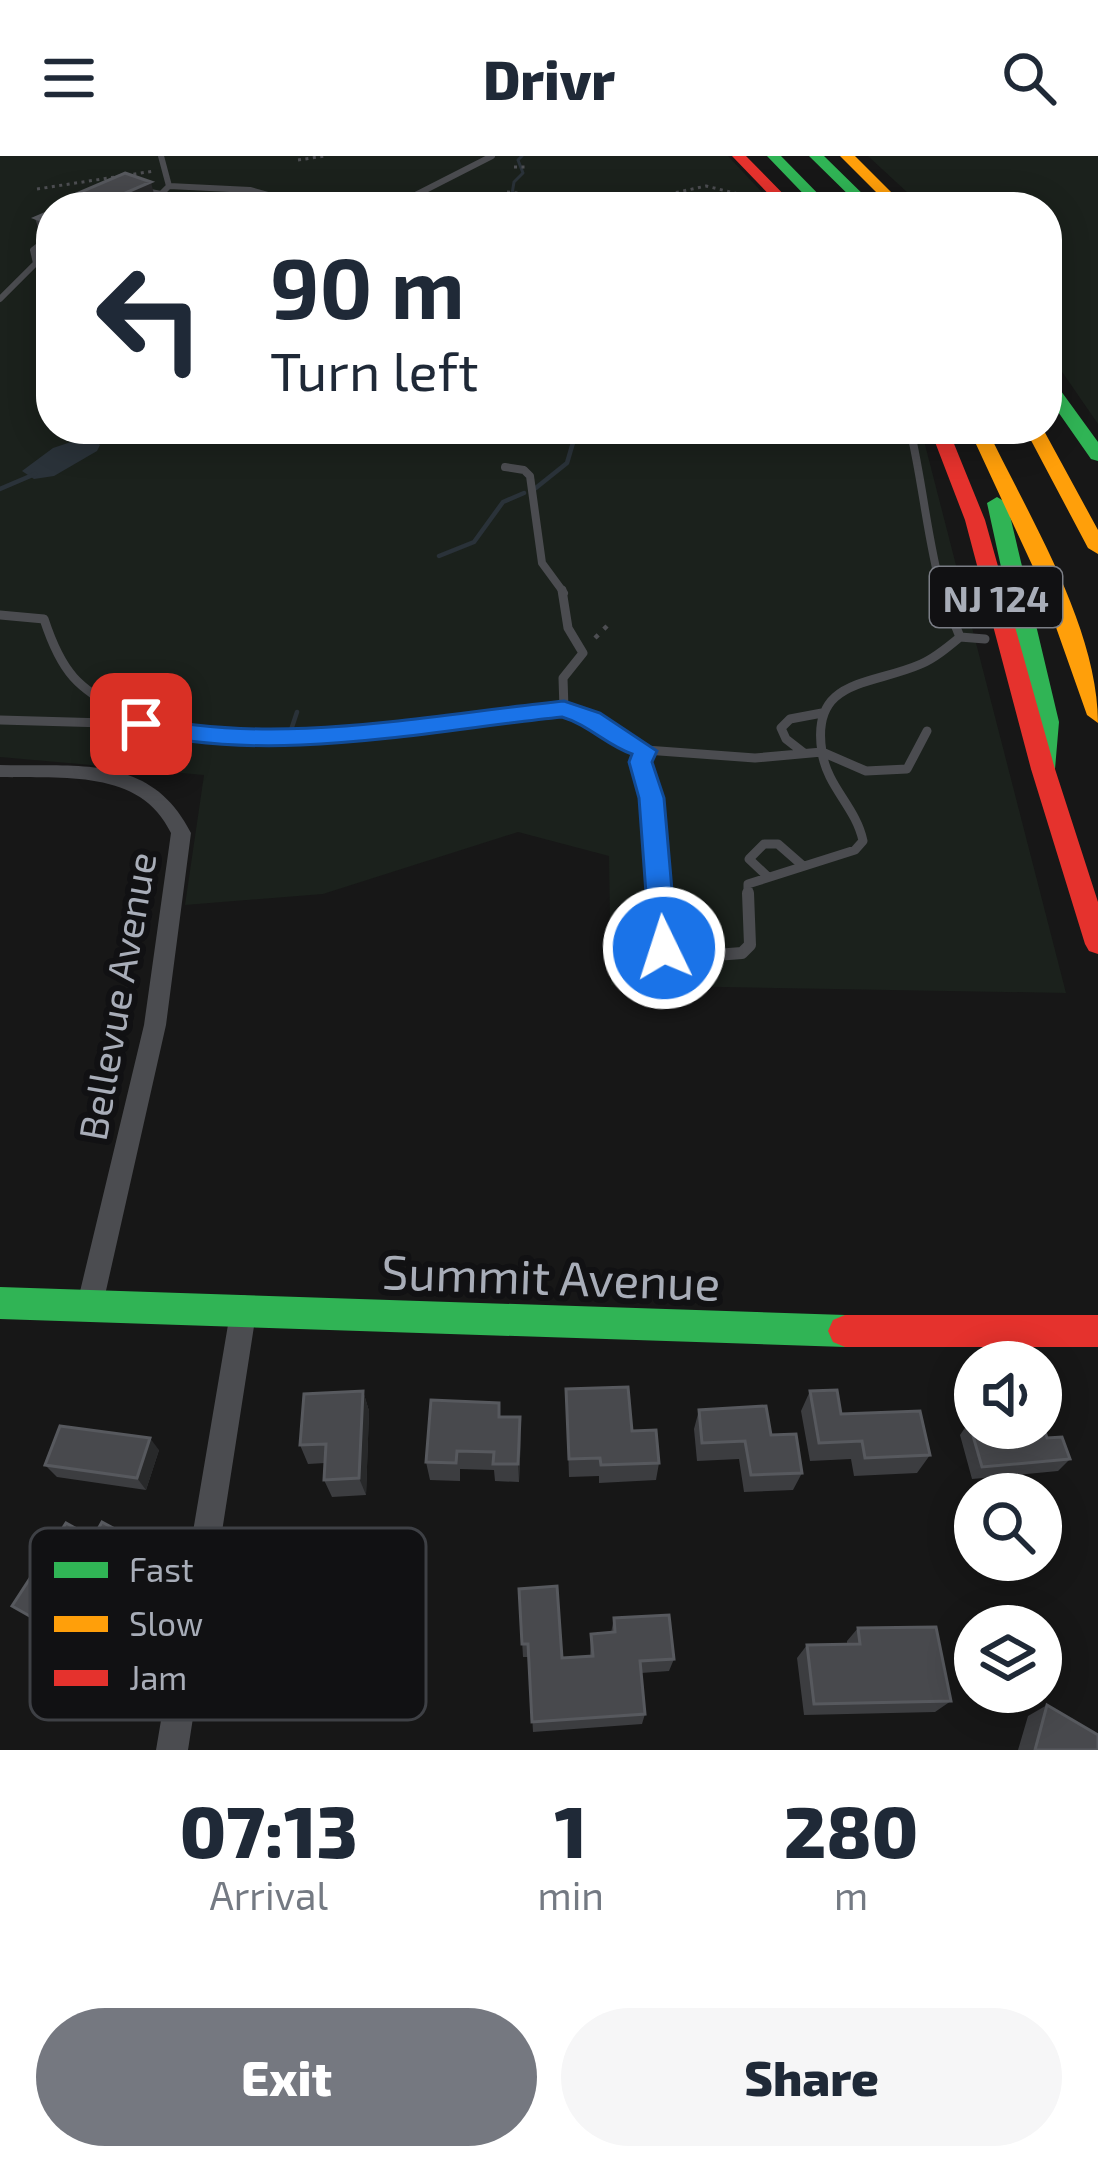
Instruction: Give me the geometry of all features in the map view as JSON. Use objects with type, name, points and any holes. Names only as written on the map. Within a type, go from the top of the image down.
[{"type":"main road","points":[[739,156],[767,192]]},
{"type":"main road","points":[[816,156],[853,192]]},
{"type":"main road","points":[[847,156],[884,192]]},
{"type":"main road","points":[[774,160],[808,192]]},
{"type":"main road","points":[[1062,405],[1098,455]]},
{"type":"main road","name":"NJ 124","points":[[945,444],[974,520],[1043,769],[1098,944]]},
{"type":"main road","points":[[985,444],[1050,582],[1098,715]]},
{"type":"main road","points":[[1042,444],[1098,548]]},
{"type":"main road","points":[[1058,444],[1098,502]]},
{"type":"main road","points":[[1005,481],[996,506],[1047,722],[1043,769]]},
{"type":"main road","name":"Summit Avenue","points":[[0,1303],[244,1307],[721,1330],[1098,1331]]},
{"type":"street","name":"Bellevue Avenue","points":[[0,771],[124,779],[151,790],[174,811],[181,833],[155,1025],[90,1304]]},
{"type":"street","points":[[208,1528],[244,1307]]},
{"type":"street","points":[[172,1750],[177,1720]]},
{"type":"lane","points":[[161,156],[169,187]]},
{"type":"lane","points":[[421,192],[492,156]]},
{"type":"lane","points":[[163,192],[169,187],[257,192]]},
{"type":"lane","points":[[138,190],[149,192]]},
{"type":"lane","points":[[0,298],[36,263]]},
{"type":"lane","points":[[914,444],[926,496],[926,534],[960,637]]},
{"type":"lane","points":[[505,467],[524,470],[530,476],[542,563],[564,593],[568,628],[583,653],[561,676],[564,709]]},
{"type":"lane","points":[[0,616],[44,619],[58,661],[71,680],[141,724]]},
{"type":"lane","points":[[646,751],[640,762],[652,798],[664,948],[676,958],[742,953],[750,945],[748,884],[855,850],[863,841],[862,829],[824,767],[822,713],[829,699],[843,688],[920,665],[960,637],[985,639]]},
{"type":"lane","points":[[0,720],[141,724],[196,737],[282,737],[564,709],[592,718],[620,741],[646,751],[755,758],[824,752],[866,771],[907,769],[927,731]]},
{"type":"lane","points":[[804,754],[781,728],[790,719],[822,713]]},
{"type":"lane","points":[[766,875],[749,859],[764,844],[778,844],[802,865]]},
{"type":"path","points":[[298,160],[325,156]]},
{"type":"path","points":[[514,167],[528,167]]},
{"type":"path","points":[[37,189],[166,170]]},
{"type":"path","points":[[679,192],[706,186],[728,192]]},
{"type":"shaded area","points":[[0,156],[728,156],[762,192],[36,192],[36,444],[925,444],[1066,993],[611,985],[609,856],[518,832],[323,894],[185,905],[204,775],[0,757]]},
{"type":"shaded area","points":[[868,156],[1098,156],[1098,424],[1062,372],[1062,192],[907,192]]},
{"type":"shaded area","points":[[100,445],[54,476],[34,479],[22,471],[53,448]]},
{"type":"building","points":[[125,173],[151,182],[128,192],[81,192]]},
{"type":"building","points":[[628,1387],[632,1431],[656,1430],[659,1463],[601,1465],[600,1458],[569,1459],[566,1389]]},
{"type":"building","points":[[837,1390],[841,1414],[920,1411],[930,1455],[865,1458],[862,1441],[819,1443],[810,1391]]},
{"type":"building","points":[[363,1391],[359,1478],[324,1480],[326,1444],[300,1445],[304,1394]]},
{"type":"building","points":[[431,1400],[499,1403],[499,1417],[520,1417],[518,1464],[493,1464],[494,1452],[457,1451],[456,1463],[426,1462]]},
{"type":"building","points":[[766,1406],[771,1435],[796,1434],[802,1473],[751,1475],[745,1441],[702,1443],[699,1410]]},
{"type":"building","points":[[60,1426],[150,1438],[137,1478],[45,1465]]},
{"type":"building","points":[[1062,1437],[1070,1459],[982,1467],[977,1449],[1062,1449]]},
{"type":"building","points":[[30,1578],[30,1616],[12,1606]]},
{"type":"building","points":[[557,1586],[562,1658],[593,1656],[591,1634],[615,1632],[614,1618],[669,1615],[674,1659],[640,1661],[645,1714],[532,1722],[528,1644],[522,1644],[519,1589]]},
{"type":"building","points":[[936,1627],[951,1701],[814,1704],[807,1645],[860,1644],[858,1628]]},
{"type":"building","points":[[1045,1713],[1061,1713],[1098,1735],[1098,1750],[1035,1750]]},
{"type":"waterway","points":[[512,192],[523,173],[518,160],[522,156]]},
{"type":"waterway","points":[[532,491],[567,463],[573,444]]},
{"type":"waterway","points":[[0,489],[35,474]]},
{"type":"waterway","points":[[439,556],[474,542],[503,502],[524,493]]},
{"type":"waterway","points":[[290,733],[297,712]]},
{"type":"traffic: fast","points":[[774,156],[809,192]]},
{"type":"traffic: fast","points":[[816,156],[853,192]]},
{"type":"traffic: fast","points":[[1062,405],[1098,455]]},
{"type":"traffic: fast","points":[[997,503],[1047,722],[1043,769]]},
{"type":"traffic: fast","points":[[0,1303],[845,1331]]},
{"type":"traffic: slow","points":[[847,156],[884,192]]},
{"type":"traffic: slow","points":[[985,444],[1050,582],[1098,715]]},
{"type":"traffic: slow","points":[[1042,444],[1098,548]]},
{"type":"traffic: jam","points":[[739,156],[774,192]]},
{"type":"traffic: jam","points":[[945,444],[975,520],[1043,769],[1098,944]]},
{"type":"traffic: jam","points":[[845,1331],[1098,1331]]},
{"type":"route","points":[[141,724],[196,737],[282,737],[564,709],[592,718],[620,741],[646,751],[640,762],[652,798],[664,948]]}]
